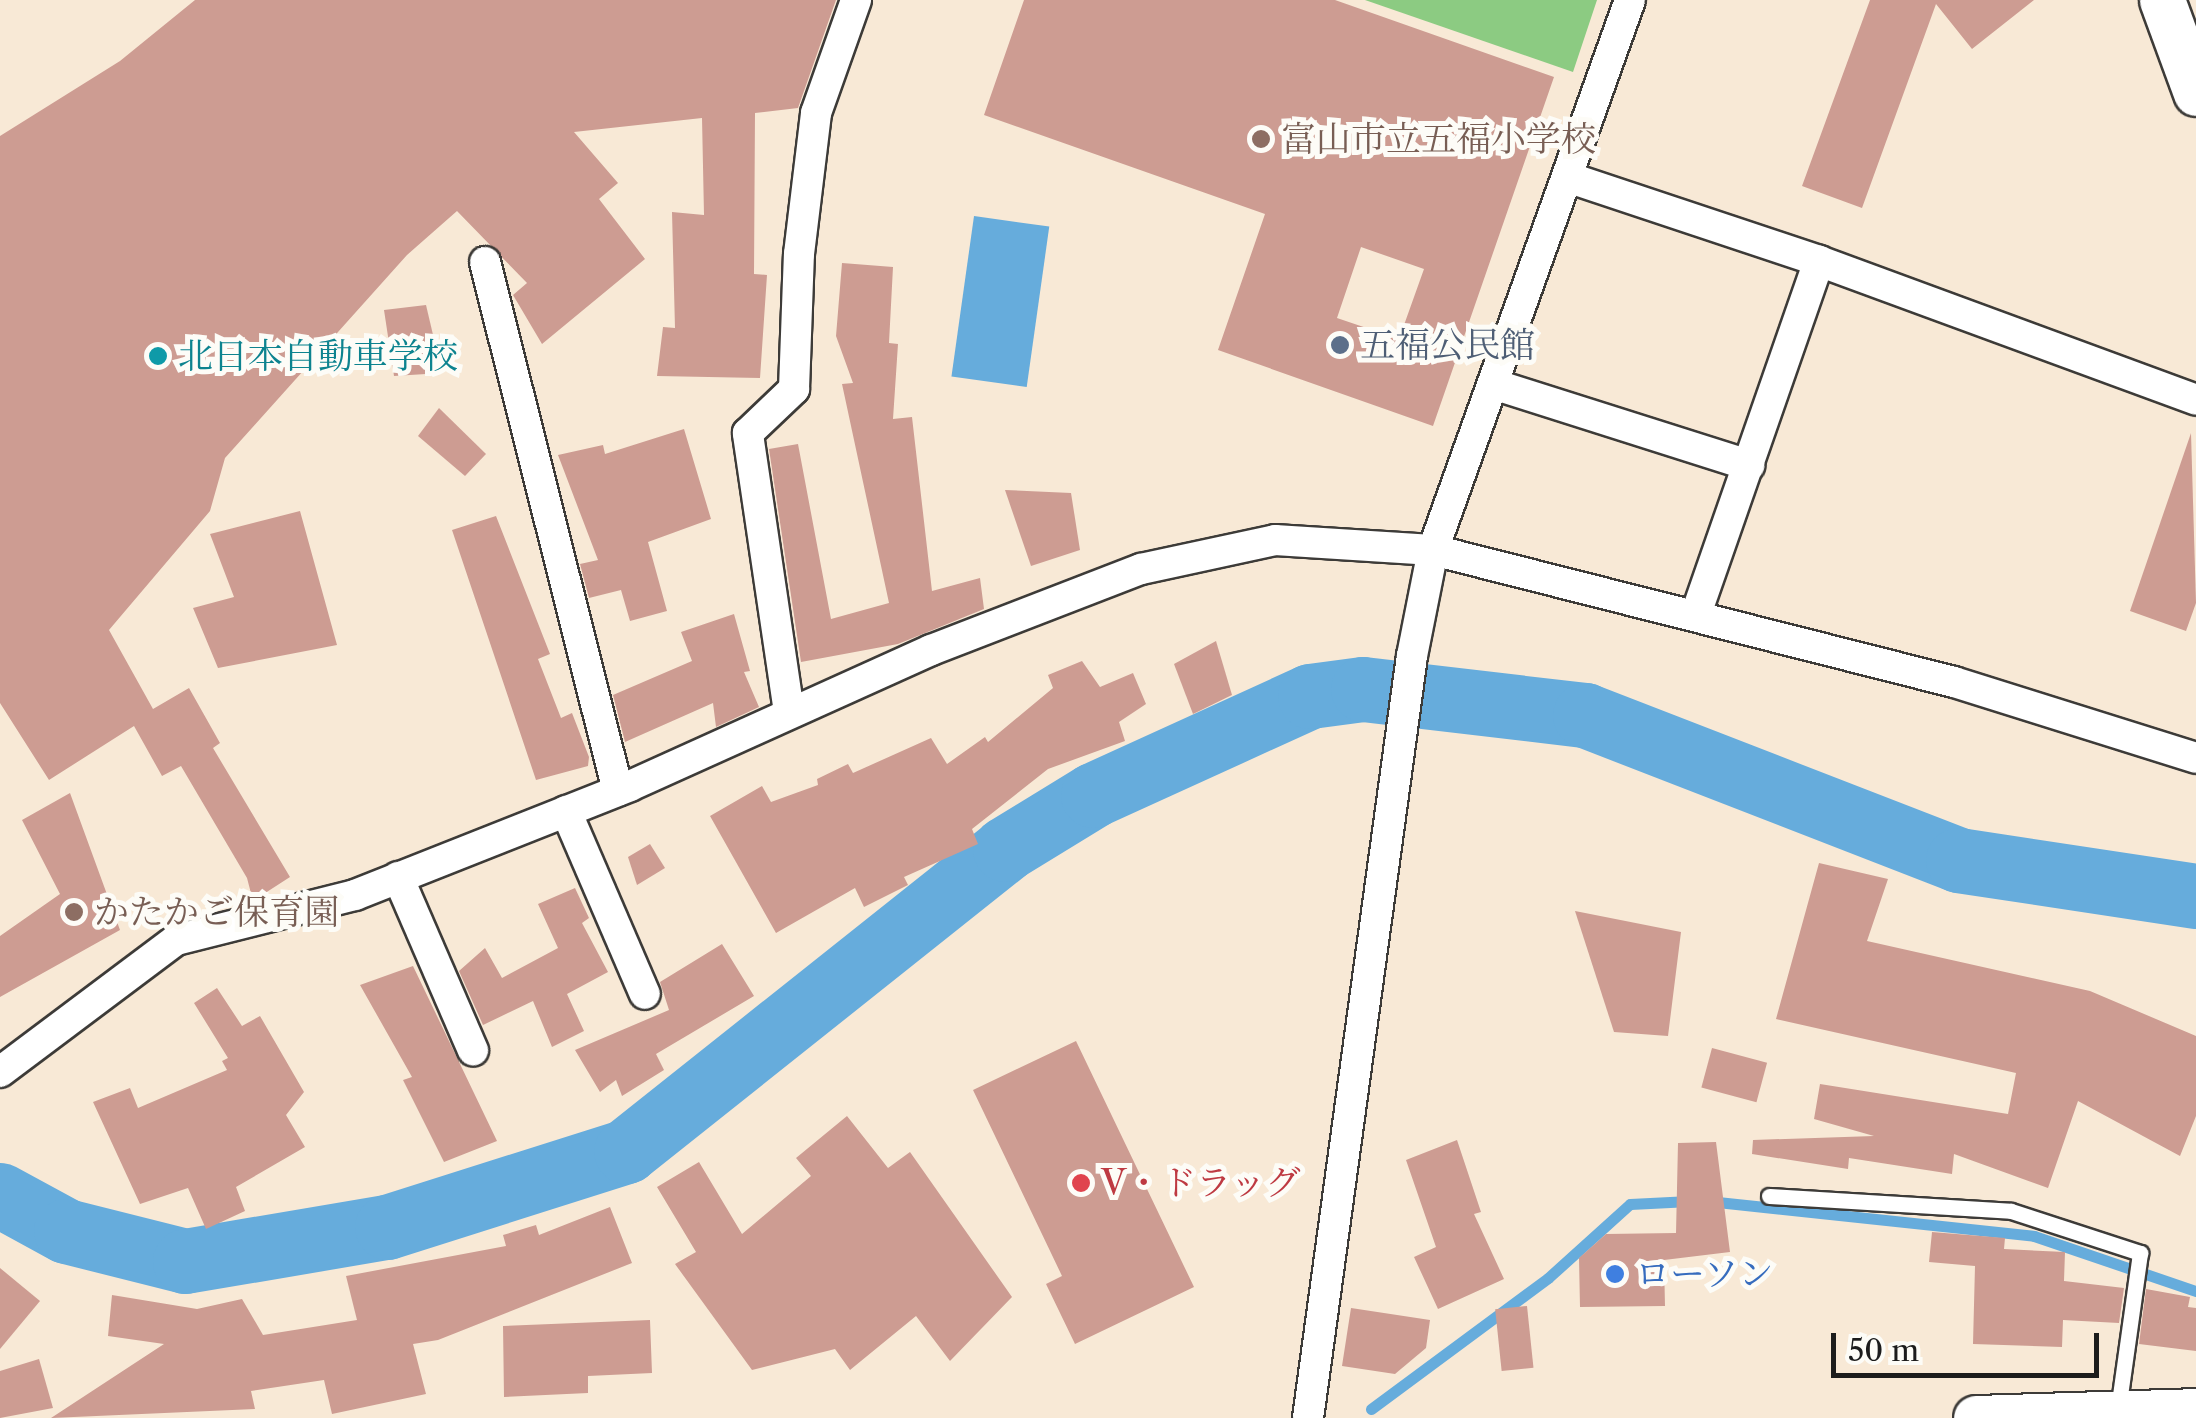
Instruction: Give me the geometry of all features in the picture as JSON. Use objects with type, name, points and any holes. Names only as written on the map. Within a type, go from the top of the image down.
[{"type":"main road","points":[[2162,0],[2196,93]]},
{"type":"main road","points":[[1976,1418],[2196,1411]]},
{"type":"street","points":[[790,712],[748,432],[794,389],[799,254],[816,113],[856,0]]},
{"type":"street","points":[[1308,1418],[1412,656],[1433,550],[1630,0]]},
{"type":"street","points":[[1567,177],[1820,261],[2196,400]]},
{"type":"street","points":[[1696,614],[1820,261]]},
{"type":"street","points":[[485,262],[618,790]]},
{"type":"street","points":[[1493,384],[1748,465]]},
{"type":"street","points":[[0,1072],[176,940],[398,877],[618,790],[790,712],[1141,569],[1275,540],[1433,550],[1954,682],[2196,758]]},
{"type":"street","points":[[566,811],[645,994]]},
{"type":"street","points":[[398,877],[472,1050]]},
{"type":"lane","points":[[1769,1196],[2011,1210],[2140,1253],[2118,1413]]},
{"type":"green space","points":[[1365,0],[1597,0],[1573,72]]},
{"type":"water","points":[[974,216],[1049,227],[1027,387],[951,376]]},
{"type":"building","name":"北日本自動車学校","points":[[195,0],[836,0],[798,108],[755,113],[754,274],[767,275],[760,378],[657,376],[663,327],[675,328],[672,212],[704,215],[702,118],[574,132],[618,183],[599,199],[645,259],[542,344],[513,295],[527,283],[457,211],[407,255],[225,458],[210,511],[109,630],[153,709],[189,688],[220,743],[213,748],[290,877],[253,901],[247,878],[181,766],[162,776],[134,726],[49,780],[0,703],[0,136],[120,61]]},
{"type":"building","points":[[1024,0],[1335,0],[1554,77],[1433,426],[1218,350],[1265,214],[984,115]],"holes":[[[1361,247],[1424,269],[1399,339],[1337,318]]]},
{"type":"building","points":[[1870,0],[2034,0],[1972,49],[1936,4],[1862,208],[1802,186]]},
{"type":"building","points":[[842,263],[893,267],[889,343],[898,344],[893,419],[912,417],[932,591],[980,578],[984,609],[898,644],[801,662],[769,449],[798,444],[831,619],[889,603],[842,384],[853,383],[836,336]]},
{"type":"building","points":[[426,305],[442,373],[394,376],[384,310]]},
{"type":"building","points":[[439,408],[486,454],[465,476],[418,436]]},
{"type":"building","points":[[684,429],[711,519],[648,542],[667,611],[630,621],[621,590],[589,598],[580,564],[598,560],[558,455],[603,445],[605,454]]},
{"type":"building","points":[[2191,433],[2196,603],[2186,631],[2130,611]]},
{"type":"building","points":[[1005,490],[1071,493],[1080,550],[1031,566]]},
{"type":"building","points":[[300,511],[337,645],[218,668],[193,608],[234,597],[210,534]]},
{"type":"building","points":[[496,516],[550,654],[538,659],[561,718],[572,713],[589,757],[588,766],[536,780],[452,530]]},
{"type":"building","points":[[734,614],[750,671],[744,672],[759,707],[716,727],[713,703],[625,742],[613,695],[692,661],[681,632]]},
{"type":"building","points":[[1216,641],[1232,695],[1193,714],[1174,664]]},
{"type":"building","points":[[1082,661],[1100,687],[1133,673],[1146,704],[1119,722],[1125,741],[1048,769],[972,829],[978,844],[904,877],[908,885],[864,907],[855,888],[776,933],[710,816],[762,786],[771,802],[818,785],[817,779],[848,764],[853,773],[931,738],[947,764],[985,737],[988,742],[1053,688],[1048,675]]},
{"type":"building","name":"かたかご保育園","points":[[70,793],[120,930],[0,997],[0,936],[60,894],[22,820]]},
{"type":"building","points":[[650,844],[665,868],[637,885],[628,857]]},
{"type":"building","points":[[1819,863],[1888,879],[1867,941],[2090,991],[2196,1036],[2196,1116],[2180,1156],[2078,1101],[2048,1188],[1954,1154],[1952,1174],[1849,1158],[1848,1169],[1752,1154],[1753,1140],[1874,1136],[1814,1119],[1820,1084],[2008,1114],[2016,1073],[1776,1019]]},
{"type":"building","points":[[575,888],[589,918],[582,923],[608,972],[567,994],[584,1031],[552,1047],[533,1001],[483,1025],[459,971],[485,948],[502,978],[558,948],[538,904]]},
{"type":"building","points":[[1575,911],[1681,932],[1668,1036],[1614,1032]]},
{"type":"building","points":[[722,944],[754,996],[656,1054],[664,1070],[622,1096],[616,1080],[600,1092],[575,1050],[669,1010],[660,982]]},
{"type":"building","points":[[413,966],[497,1141],[444,1162],[403,1080],[412,1077],[360,985]]},
{"type":"building","points":[[217,988],[242,1026],[260,1016],[304,1092],[286,1115],[305,1147],[236,1187],[245,1211],[206,1229],[188,1188],[140,1204],[93,1102],[130,1088],[138,1108],[227,1070],[222,1061],[228,1058],[194,1003]]},
{"type":"building","name":"V・ドラッグ","points":[[1076,1041],[1194,1287],[1075,1344],[1046,1284],[1062,1276],[973,1090]]},
{"type":"building","points":[[1712,1048],[1767,1063],[1756,1102],[1701,1088]]},
{"type":"building","points":[[847,1116],[888,1168],[910,1152],[1012,1297],[950,1361],[916,1316],[850,1370],[835,1349],[752,1370],[675,1264],[696,1252],[657,1187],[699,1162],[742,1234],[811,1176],[796,1158]]},
{"type":"building","points":[[1457,1140],[1481,1212],[1474,1214],[1504,1279],[1438,1309],[1414,1257],[1436,1247],[1406,1160]]},
{"type":"building","points":[[1716,1142],[1730,1252],[1664,1260],[1665,1306],[1580,1307],[1579,1258],[1606,1234],[1676,1233],[1678,1143]]},
{"type":"building","points":[[610,1207],[632,1263],[438,1340],[413,1344],[426,1394],[332,1414],[324,1380],[251,1391],[255,1409],[51,1418],[164,1344],[108,1336],[112,1295],[197,1309],[242,1299],[263,1335],[357,1320],[346,1276],[506,1246],[503,1235],[536,1225],[539,1235]]},
{"type":"building","points":[[1932,1232],[2005,1238],[2004,1249],[2065,1252],[2064,1281],[2124,1288],[2119,1323],[2063,1320],[2062,1347],[1973,1344],[1975,1266],[1929,1262]]},
{"type":"building","points":[[0,1268],[40,1301],[0,1349]]},
{"type":"building","points":[[2146,1289],[2190,1297],[2188,1307],[2196,1308],[2196,1351],[2139,1344]]},
{"type":"building","points":[[1527,1306],[1533,1368],[1502,1371],[1495,1309]]},
{"type":"building","points":[[1351,1308],[1430,1320],[1426,1348],[1395,1374],[1342,1366]]},
{"type":"building","points":[[650,1320],[652,1373],[588,1376],[588,1393],[504,1397],[503,1326]]},
{"type":"building","points":[[39,1359],[53,1408],[0,1418],[0,1371]]},
{"type":"waterway","points":[[0,1195],[66,1231],[185,1261],[387,1227],[626,1151],[1005,849],[1093,795],[1310,696],[1363,689],[1585,715],[1958,860],[2196,896]]},
{"type":"waterway","points":[[1371,1409],[1548,1278],[1630,1204],[1690,1201]]},
{"type":"waterway","points":[[1708,1201],[2034,1236],[2196,1291]]},
{"type":"place","name":"富山市立五福小学校","points":[[1261,139]]},
{"type":"place","name":"五福公民館","points":[[1340,345]]},
{"type":"place","name":"北日本自動車学校","points":[[158,356]]},
{"type":"place","name":"かたかご保育園","points":[[74,912]]},
{"type":"place","name":"V・ドラッグ","points":[[1081,1183]]},
{"type":"place","name":"ローソン","points":[[1615,1274]]}]
